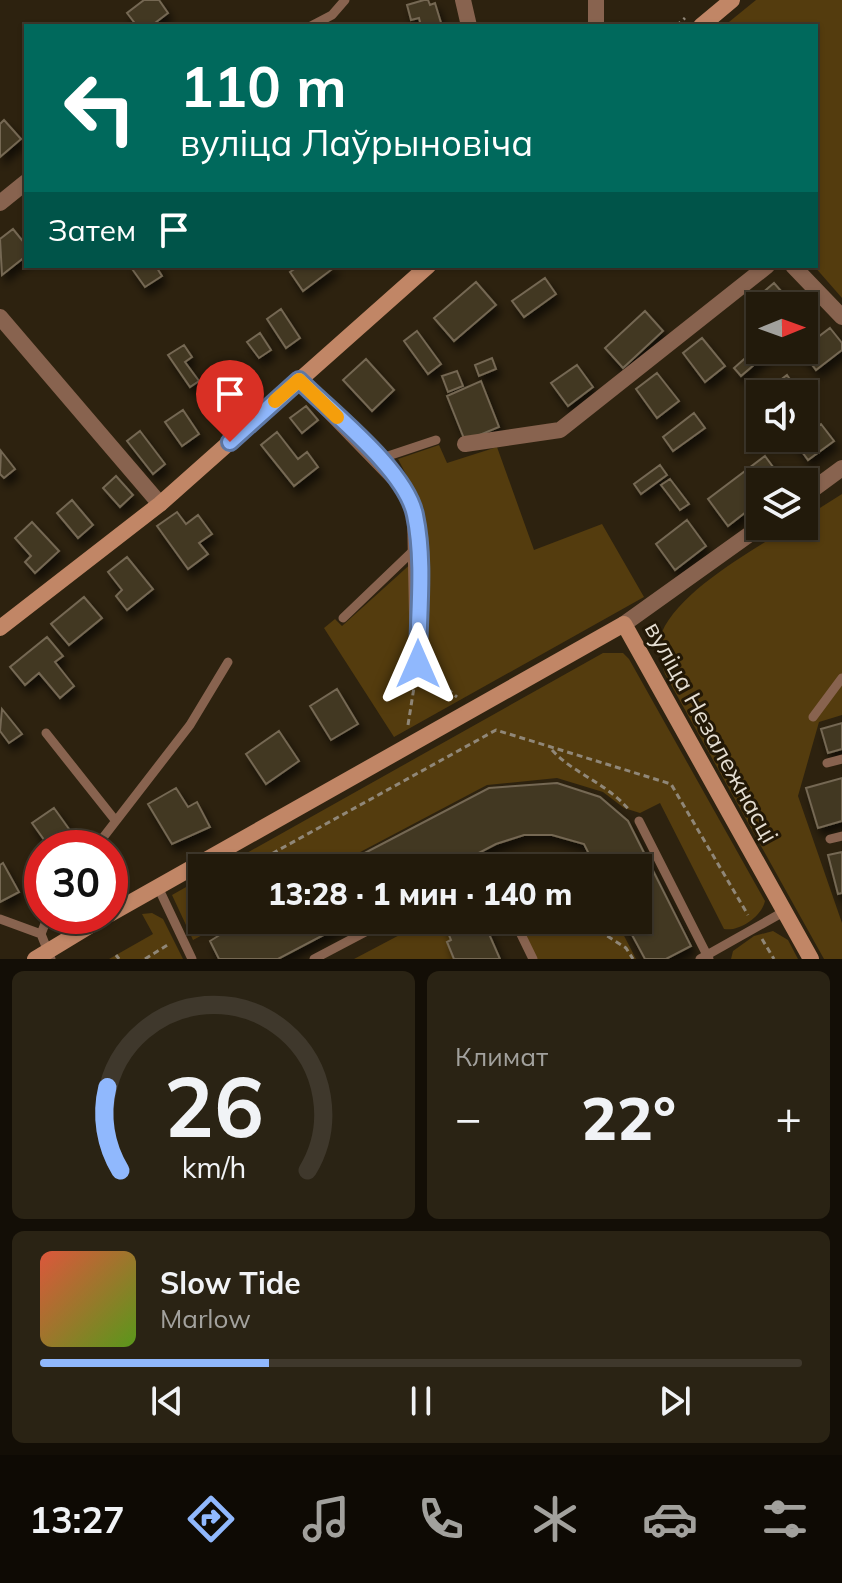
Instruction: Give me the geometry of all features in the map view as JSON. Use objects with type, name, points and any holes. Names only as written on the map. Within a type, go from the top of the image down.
[{"type":"main road","points":[[703,24],[732,0]]},
{"type":"main road","points":[[0,628],[160,504],[426,268]]},
{"type":"main road","name":"вуліца Незалежнасці","points":[[128,903],[624,624],[811,959]]},
{"type":"main road","name":"вуліца Незалежнасці","points":[[44,956],[78,934]]},
{"type":"street","points":[[463,0],[469,24]]},
{"type":"street","points":[[596,0],[596,24]]},
{"type":"street","points":[[0,203],[24,184]]},
{"type":"street","points":[[465,444],[560,430],[764,268]]},
{"type":"street","points":[[795,268],[842,317]]},
{"type":"street","points":[[0,317],[160,504]]},
{"type":"street","points":[[299,380],[379,459],[404,488],[410,500],[415,513],[418,546],[418,664]]},
{"type":"street","points":[[818,486],[842,468]]},
{"type":"street","points":[[624,624],[746,537]]},
{"type":"lane","points":[[315,24],[332,15],[345,0]]},
{"type":"lane","points":[[379,459],[436,440]]},
{"type":"lane","points":[[343,618],[418,546]]},
{"type":"lane","points":[[108,830],[190,725],[228,662]]},
{"type":"lane","points":[[813,717],[842,678]]},
{"type":"lane","points":[[46,733],[115,820]]},
{"type":"lane","points":[[827,763],[842,759]]},
{"type":"lane","points":[[639,821],[705,958],[785,911]]},
{"type":"lane","points":[[830,839],[842,836]]},
{"type":"lane","points":[[157,885],[192,959]]},
{"type":"lane","points":[[0,919],[24,928]]},
{"type":"lane","points":[[41,934],[44,956]]},
{"type":"lane","points":[[314,959],[361,934]]},
{"type":"lane","points":[[521,934],[533,959]]},
{"type":"path","points":[[418,664],[496,730],[671,784],[774,959]]},
{"type":"path","points":[[404,747],[418,664]]},
{"type":"path","points":[[271,854],[496,730]]},
{"type":"path","points":[[549,747],[565,765],[596,780],[639,821]]},
{"type":"path","points":[[604,934],[626,948],[633,959]]},
{"type":"shaded area","points":[[756,0],[842,0],[842,298],[816,268],[818,24],[726,24]]},
{"type":"shaded area","points":[[439,445],[447,463],[497,447],[534,550],[602,524],[644,597],[394,737],[324,628],[335,619],[342,626],[425,551],[424,509],[398,459]]},
{"type":"shaded area","points":[[842,494],[842,715],[819,722],[798,796],[842,923],[842,959],[824,959],[665,674],[659,648],[662,632],[684,601],[738,559],[769,540],[818,540],[818,509]]},
{"type":"shaded area","points":[[603,653],[623,653],[765,901],[755,917],[736,928],[724,929],[660,803],[640,813],[624,808],[603,792],[557,778],[487,785],[356,854],[245,854]]},
{"type":"shaded area","points":[[188,886],[188,929],[172,895]]},
{"type":"shaded area","points":[[152,913],[163,919],[183,959],[109,959],[153,934],[142,914]]},
{"type":"shaded area","points":[[773,931],[788,940],[798,959],[731,959],[733,951],[754,936]]},
{"type":"shaded area","points":[[190,934],[204,934],[193,940]]},
{"type":"shaded area","points":[[401,934],[449,934],[451,940],[447,943],[454,959],[354,959]]},
{"type":"shaded area","points":[[525,934],[623,934],[636,959],[536,959]]},
{"type":"building","points":[[144,0],[159,0],[168,13],[154,24],[135,24],[127,13]]},
{"type":"building","points":[[424,0],[428,0],[430,5],[435,3],[441,24],[420,24],[419,18],[411,20],[407,5]]},
{"type":"building","points":[[4,120],[21,139],[0,157],[0,124]]},
{"type":"building","points":[[13,229],[24,243],[24,258],[2,275],[0,239]]},
{"type":"building","points":[[131,268],[157,268],[162,276],[145,287]]},
{"type":"building","points":[[296,268],[334,268],[303,291],[290,272]]},
{"type":"building","points":[[545,278],[556,294],[524,317],[512,301]]},
{"type":"building","points":[[476,282],[496,305],[454,341],[434,318]]},
{"type":"building","points":[[774,283],[782,292],[763,292]]},
{"type":"building","points":[[281,309],[300,338],[286,348],[267,319]]},
{"type":"building","points":[[645,311],[663,331],[623,368],[605,348]]},
{"type":"building","points":[[830,328],[842,343],[842,350],[816,370],[812,364],[818,364],[818,337]]},
{"type":"building","points":[[417,331],[441,364],[428,374],[404,341]]},
{"type":"building","points":[[260,333],[271,350],[259,358],[247,342]]},
{"type":"building","points":[[702,338],[725,366],[705,382],[683,353]]},
{"type":"building","points":[[184,345],[192,357],[185,362],[199,381],[190,387],[168,355]]},
{"type":"building","points":[[746,357],[746,364],[755,364],[741,376],[734,368]]},
{"type":"building","points":[[492,358],[496,369],[479,376],[475,365]]},
{"type":"building","points":[[366,359],[394,390],[372,411],[343,380]]},
{"type":"building","points":[[577,365],[593,387],[568,406],[551,383]]},
{"type":"building","points":[[457,371],[463,386],[448,392],[442,376]]},
{"type":"building","points":[[657,373],[679,401],[657,418],[636,389]]},
{"type":"building","points":[[481,381],[499,427],[465,441],[447,396]]},
{"type":"building","points":[[306,406],[318,420],[302,433],[290,418]]},
{"type":"building","points":[[183,410],[199,434],[182,446],[165,422]]},
{"type":"building","points":[[694,413],[705,428],[673,451],[663,437]]},
{"type":"building","points":[[821,424],[834,441],[808,460],[802,452],[818,452],[818,426]]},
{"type":"building","points":[[140,431],[165,464],[153,474],[127,441]]},
{"type":"building","points":[[277,432],[298,459],[307,452],[318,467],[294,486],[261,445]]},
{"type":"building","points":[[1,451],[15,469],[4,478],[0,474]]},
{"type":"building","points":[[765,456],[774,468],[749,468]]},
{"type":"building","points":[[660,465],[667,475],[641,494],[634,484]]},
{"type":"building","points":[[746,470],[746,512],[728,526],[708,499]]},
{"type":"building","points":[[116,476],[133,495],[120,507],[103,488]]},
{"type":"building","points":[[670,479],[689,504],[680,510],[661,485]]},
{"type":"building","points":[[72,500],[93,525],[78,538],[57,513]]},
{"type":"building","points":[[177,512],[186,524],[198,515],[212,534],[199,543],[208,554],[188,569],[157,526]]},
{"type":"building","points":[[687,520],[706,546],[675,570],[656,544]]},
{"type":"building","points":[[32,522],[59,551],[35,573],[25,562],[31,556],[15,538]]},
{"type":"building","points":[[127,557],[153,589],[127,610],[116,596],[122,590],[108,572]]},
{"type":"building","points":[[84,597],[102,618],[69,645],[51,624]]},
{"type":"building","points":[[47,637],[63,656],[55,662],[74,686],[60,698],[39,673],[25,685],[10,667]]},
{"type":"building","points":[[337,689],[358,724],[331,740],[310,706]]},
{"type":"building","points":[[2,709],[22,734],[9,743],[0,731]]},
{"type":"building","points":[[842,723],[842,749],[828,753],[821,729]]},
{"type":"building","points":[[279,731],[299,761],[266,784],[246,754]]},
{"type":"building","points":[[842,778],[842,821],[818,828],[806,788]]},
{"type":"building","points":[[557,783],[600,797],[628,821],[645,854],[589,854],[584,844],[552,835],[524,835],[477,854],[363,854],[489,788]]},
{"type":"building","points":[[176,788],[188,807],[197,802],[210,827],[172,844],[148,804]]},
{"type":"building","points":[[54,808],[70,830],[37,830],[32,823]]},
{"type":"building","points":[[842,852],[842,893],[838,894],[828,855]]},
{"type":"building","points":[[3,863],[19,892],[0,902],[0,865]]},
{"type":"building","points":[[652,869],[691,946],[666,959],[645,959],[632,934],[652,934]]},
{"type":"building","points":[[221,934],[325,934],[278,959],[219,959],[210,941]]},
{"type":"building","points":[[449,934],[489,934],[500,959],[454,959],[447,942],[451,940]]},
{"type":"slow traffic","points":[[275,401],[299,380],[337,417]]},
{"type":"route","points":[[230,442],[299,380],[404,488],[415,513],[418,546],[418,664]]}]
